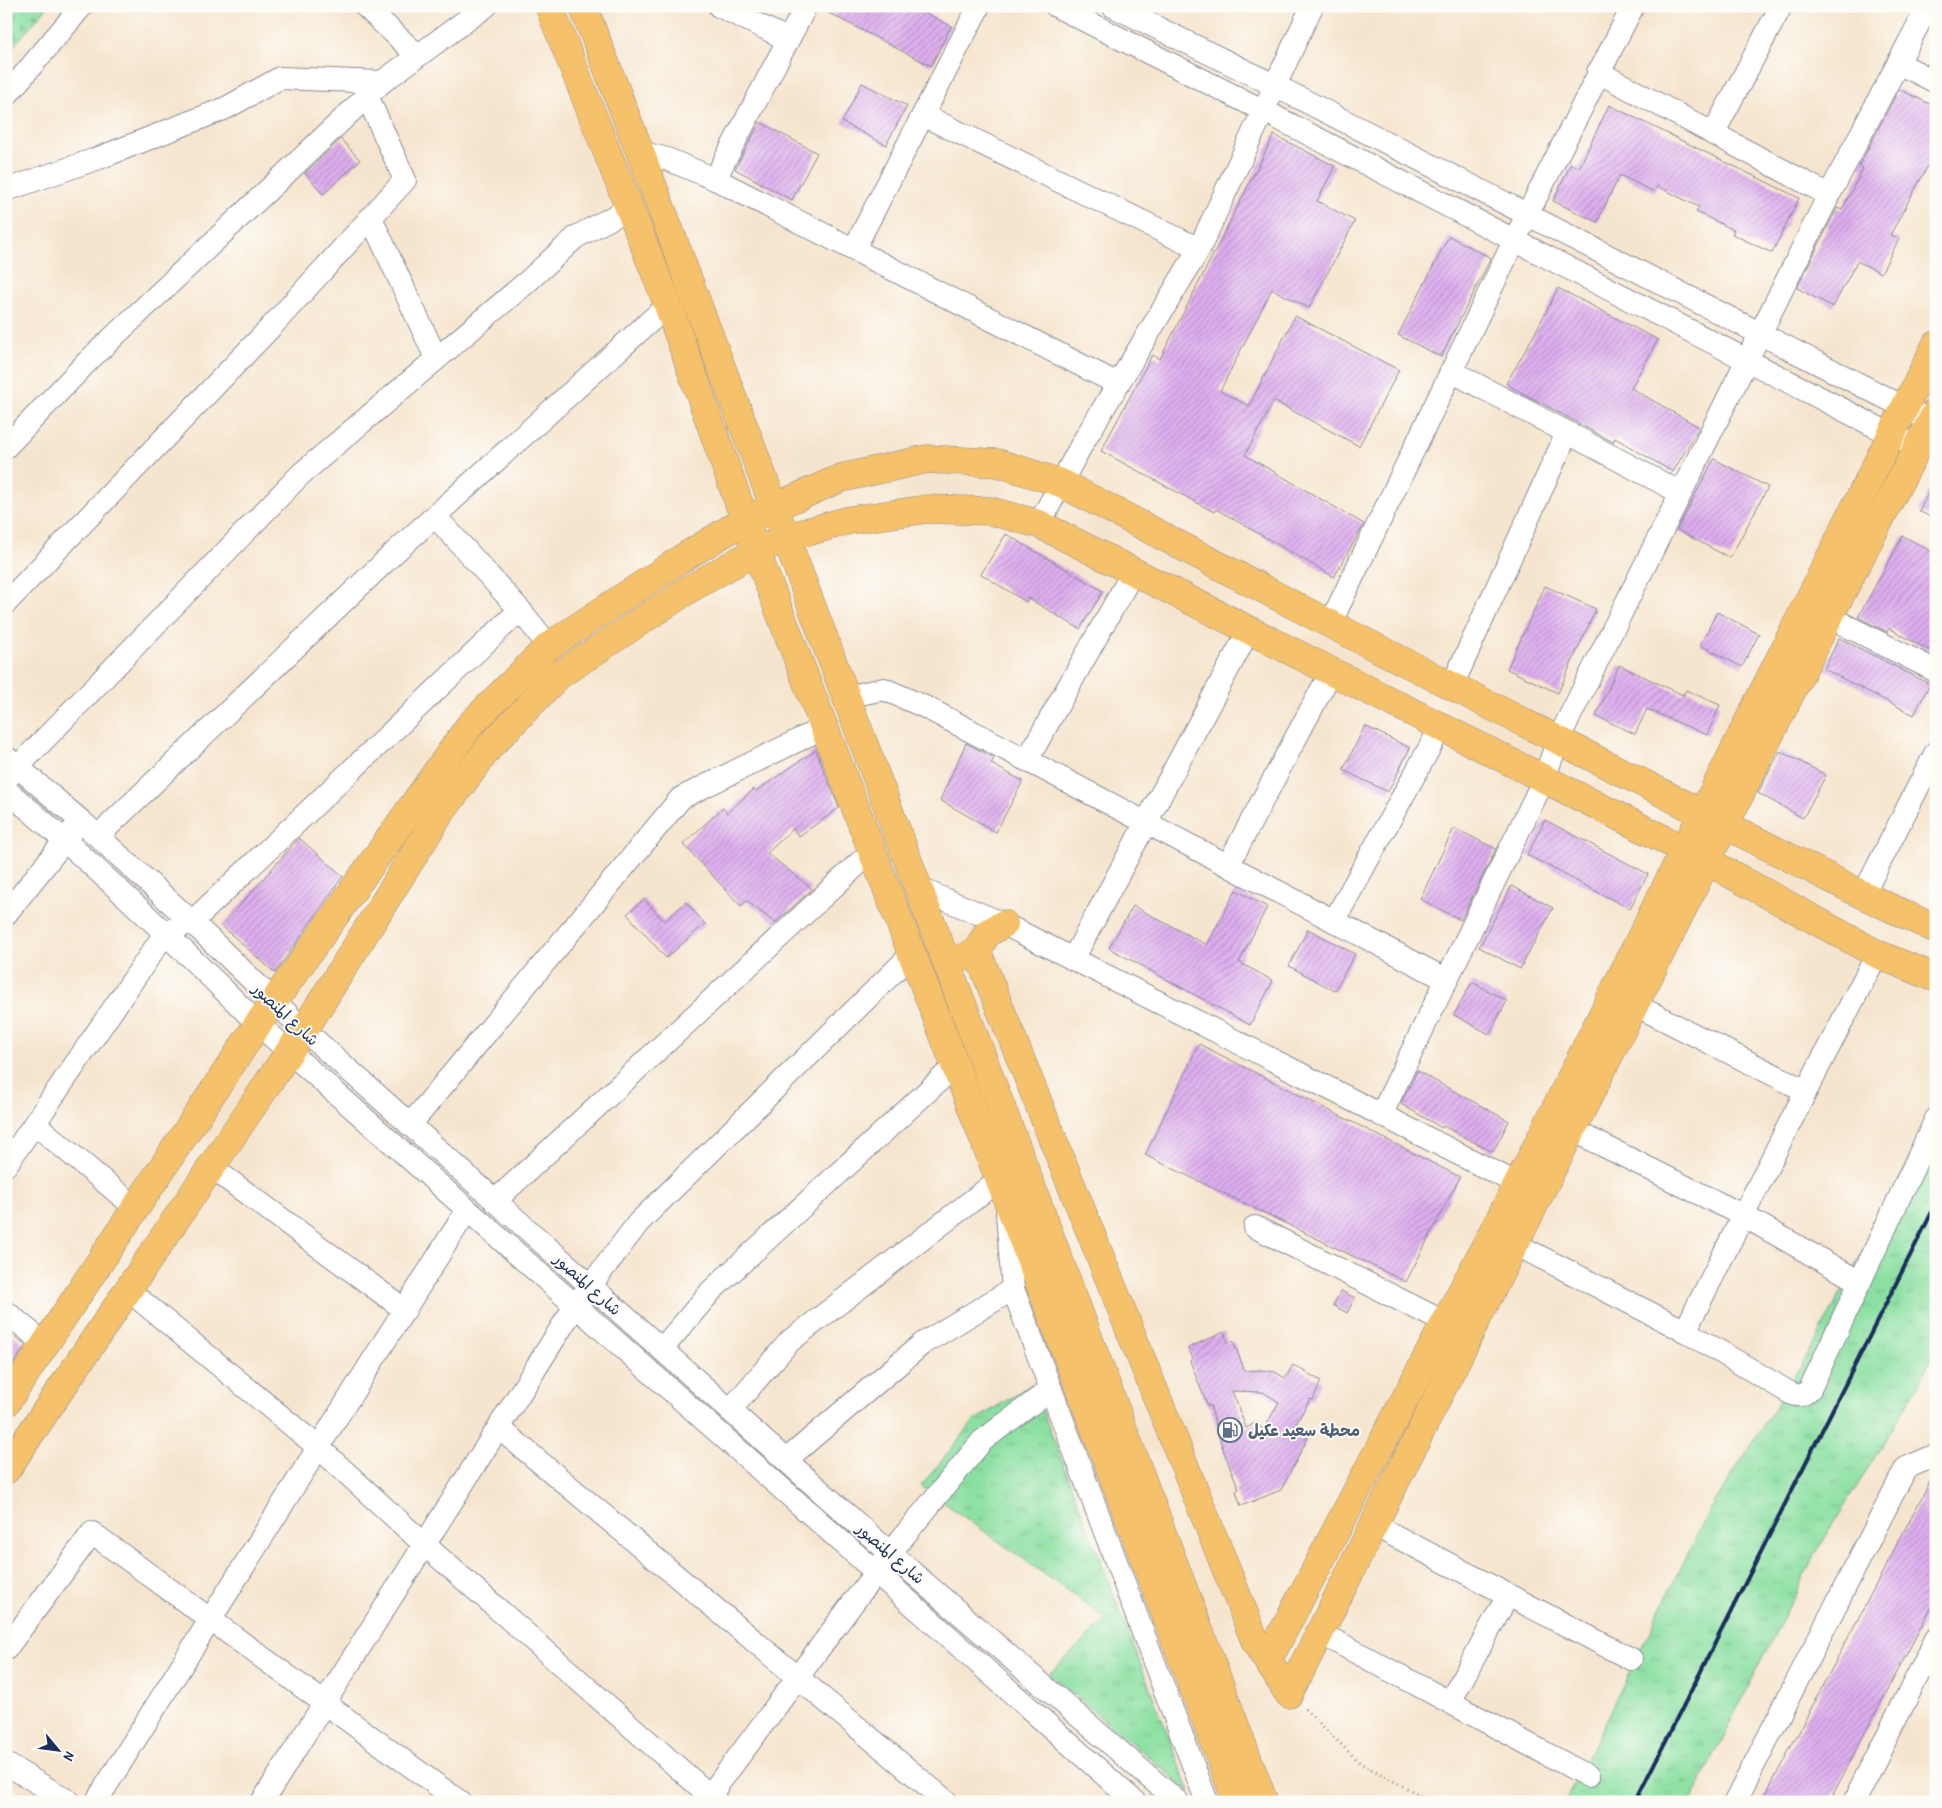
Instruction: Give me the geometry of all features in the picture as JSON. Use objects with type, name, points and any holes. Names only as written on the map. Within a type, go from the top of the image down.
[{"type":"main road","points":[[549,6],[668,305],[756,550],[1002,1186],[1043,1256],[1264,1802]]},
{"type":"main road","points":[[583,6],[775,506],[785,538],[947,965],[1043,1256],[1237,1802]]},
{"type":"main road","points":[[1268,1660],[1518,1184],[1696,856],[1890,434],[1936,345]]},
{"type":"main road","points":[[1714,819],[1829,617],[1931,430]]},
{"type":"main road","points":[[6,1403],[266,1014],[470,725],[549,646],[681,559],[745,520],[841,478],[927,459],[998,463],[1062,483],[1330,624],[1863,895],[1936,929]]},
{"type":"main road","points":[[6,1470],[296,1041],[437,818],[490,746],[559,675],[691,588],[756,550],[785,538],[850,520],[927,509],[990,511],[1039,524],[1696,856],[1876,954],[1936,978]]},
{"type":"main road","points":[[1289,1694],[1635,1005],[1696,856]]},
{"type":"main road","points":[[947,965],[977,951],[987,933],[1004,924]]},
{"type":"main road","points":[[977,951],[1256,1643],[1289,1694]]},
{"type":"street","points":[[6,96],[82,6]]},
{"type":"street","points":[[365,6],[417,55]]},
{"type":"street","points":[[6,446],[88,361],[375,89],[417,55],[486,6]]},
{"type":"street","points":[[719,6],[787,40]]},
{"type":"street","points":[[716,179],[806,6]]},
{"type":"street","points":[[854,249],[979,6]]},
{"type":"street","points":[[1056,6],[1264,111],[1890,434],[1931,430]]},
{"type":"street","points":[[1039,524],[1082,444],[1199,249],[1312,6]]},
{"type":"street","points":[[1330,624],[1514,241],[1633,6]]},
{"type":"street","points":[[1713,134],[1781,6]]},
{"type":"street","points":[[1381,1115],[1544,779],[1558,740],[1829,196],[1928,6]]},
{"type":"street","points":[[1127,9],[1904,408],[1931,430]]},
{"type":"street","points":[[1898,62],[1936,82]]},
{"type":"street","points":[[1598,72],[1829,196]]},
{"type":"street","points":[[6,190],[99,158],[226,108],[280,78],[375,89]]},
{"type":"street","points":[[6,603],[244,355],[405,180],[375,89]]},
{"type":"street","points":[[923,115],[1199,249]]},
{"type":"street","points":[[640,152],[667,159],[716,179],[1118,384]]},
{"type":"street","points":[[10,767],[301,474],[527,282],[576,237],[630,208]]},
{"type":"street","points":[[371,218],[436,358]]},
{"type":"street","points":[[98,836],[435,516],[668,305]]},
{"type":"street","points":[[1451,371],[1681,493]]},
{"type":"street","points":[[1452,686],[1566,432]]},
{"type":"street","points":[[435,516],[520,610],[549,646]]},
{"type":"street","points":[[1027,760],[1133,572]]},
{"type":"street","points":[[6,1165],[166,932],[192,922],[520,610]]},
{"type":"street","points":[[1829,617],[1936,671]]},
{"type":"street","points":[[1073,959],[1248,630]]},
{"type":"street","points":[[1228,865],[1331,672]]},
{"type":"street","points":[[846,697],[884,689],[925,707],[1447,980]]},
{"type":"street","points":[[410,1125],[681,798],[825,727]]},
{"type":"street","points":[[1334,921],[1441,727]]},
{"type":"street","points":[[1863,895],[1936,752]]},
{"type":"street","name":"شارع المنصور","points":[[10,767],[98,836],[192,922],[266,1014]]},
{"type":"street","name":"شارع المنصور","points":[[6,790],[66,840],[166,932],[296,1041],[467,1210],[876,1574],[1121,1797]]},
{"type":"street","points":[[6,914],[80,821]]},
{"type":"street","points":[[495,1201],[873,850]]},
{"type":"street","points":[[918,888],[1004,924],[1518,1184]]},
{"type":"street","points":[[262,1802],[575,1306],[590,1286],[639,1222],[912,953]]},
{"type":"street","points":[[1685,1331],[1876,954]]},
{"type":"street","points":[[1635,1005],[1806,1091]]},
{"type":"street","name":"شارع المنصور","points":[[296,1041],[410,1125],[890,1553],[1178,1802]]},
{"type":"street","points":[[662,1349],[712,1290],[956,1065]]},
{"type":"street","points":[[1515,1244],[1685,1331],[1798,1396],[1804,1394],[1810,1388],[1936,1119]]},
{"type":"street","points":[[34,1124],[136,1208]]},
{"type":"street","points":[[1572,1130],[1744,1216],[1860,1282]]},
{"type":"street","points":[[211,1167],[405,1310]]},
{"type":"street","points":[[1002,1186],[1013,1289],[1207,1802]]},
{"type":"street","points":[[730,1410],[790,1342],[1002,1186]]},
{"type":"street","points":[[96,1802],[467,1210]]},
{"type":"street","points":[[1255,1227],[1446,1323]]},
{"type":"street","points":[[786,1460],[922,1344],[1013,1289]]},
{"type":"street","points":[[128,1290],[318,1448],[710,1800],[890,1553],[982,1441],[1051,1389]]},
{"type":"street","points":[[6,1312],[45,1344]]},
{"type":"street","points":[[499,1428],[800,1677],[947,1802]]},
{"type":"street","points":[[1735,1802],[1906,1468],[1936,1455]]},
{"type":"street","points":[[1374,1525],[1631,1659]]},
{"type":"street","points":[[6,1649],[92,1533],[460,1802]]},
{"type":"street","points":[[1450,1702],[1508,1595]]},
{"type":"street","points":[[1320,1632],[1588,1776]]},
{"type":"street","points":[[1854,1802],[1934,1647]]},
{"type":"street","points":[[6,1764],[70,1802]]},
{"type":"path","points":[[1289,1694],[1360,1763],[1433,1802]]},
{"type":"green space","points":[[6,6],[48,6],[6,55]]},
{"type":"green space","points":[[1936,1108],[1936,1350],[1911,1398],[1814,1556],[1691,1802],[1565,1802],[1707,1515],[1816,1341]]},
{"type":"green space","points":[[1032,1384],[1190,1792],[1049,1674],[1107,1619],[921,1486],[974,1421]]},
{"type":"building","points":[[819,6],[912,6],[951,26],[931,66],[819,8]]},
{"type":"building","points":[[862,83],[907,106],[886,145],[842,122]]},
{"type":"building","points":[[1899,89],[1936,107],[1936,151],[1890,235],[1899,239],[1881,273],[1857,261],[1833,307],[1797,288],[1837,208],[1842,210],[1863,168],[1859,166]]},
{"type":"building","points":[[1609,105],[1799,198],[1772,253],[1732,234],[1734,230],[1696,212],[1699,207],[1657,186],[1654,192],[1620,175],[1597,222],[1553,201],[1571,164],[1579,168]]},
{"type":"building","points":[[760,122],[817,153],[792,200],[735,169]]},
{"type":"building","points":[[1274,135],[1335,166],[1317,201],[1355,221],[1309,308],[1272,289],[1220,391],[1249,406],[1295,316],[1399,370],[1359,446],[1274,401],[1245,455],[1364,524],[1334,577],[1216,509],[1214,512],[1101,451],[1152,355],[1160,359]]},
{"type":"building","points":[[341,139],[360,160],[323,194],[305,173]]},
{"type":"building","points":[[1449,236],[1491,258],[1441,357],[1398,335]]},
{"type":"building","points":[[1558,288],[1658,340],[1631,388],[1699,427],[1673,472],[1615,438],[1613,442],[1506,384]]},
{"type":"building","points":[[1714,459],[1768,487],[1730,558],[1677,530]]},
{"type":"building","points":[[1936,477],[1936,520],[1919,511]]},
{"type":"building","points":[[1006,534],[1103,591],[1080,629],[1028,598],[1026,602],[981,574]]},
{"type":"building","points":[[1903,536],[1936,554],[1936,654],[1889,628],[1887,632],[1858,617]]},
{"type":"building","points":[[1545,586],[1596,609],[1558,693],[1507,669]]},
{"type":"building","points":[[1717,612],[1759,634],[1742,667],[1700,645]]},
{"type":"building","points":[[1839,638],[1930,684],[1914,715],[1824,669]]},
{"type":"building","points":[[1619,665],[1683,695],[1686,690],[1720,705],[1707,735],[1647,709],[1635,734],[1596,716]]},
{"type":"building","points":[[1365,726],[1410,748],[1388,792],[1343,770]]},
{"type":"building","points":[[966,743],[994,758],[991,764],[1023,781],[996,832],[940,800]]},
{"type":"building","points":[[816,750],[839,808],[799,836],[793,829],[767,853],[812,889],[775,923],[747,901],[741,906],[683,844],[723,808],[727,813],[754,789],[756,791]]},
{"type":"building","points":[[1780,751],[1826,775],[1803,818],[1758,793]]},
{"type":"building","points":[[1545,820],[1648,874],[1630,909],[1527,855]]},
{"type":"building","points":[[1454,828],[1496,849],[1461,920],[1420,899]]},
{"type":"building","points":[[299,838],[343,876],[275,973],[222,926]]},
{"type":"building","points":[[1512,886],[1553,908],[1520,969],[1479,947]]},
{"type":"building","points":[[1236,890],[1267,907],[1239,962],[1273,981],[1250,1025],[1109,948],[1133,906],[1207,945]]},
{"type":"building","points":[[644,899],[664,921],[686,902],[705,924],[666,958],[627,914]]},
{"type":"building","points":[[1308,929],[1355,954],[1335,991],[1289,966]]},
{"type":"building","points":[[1472,982],[1507,1001],[1489,1034],[1454,1015]]},
{"type":"building","points":[[1199,1044],[1460,1177],[1406,1282],[1145,1155]]},
{"type":"building","points":[[1417,1071],[1509,1121],[1493,1152],[1443,1126],[1442,1128],[1401,1104]]},
{"type":"building","points":[[1341,1291],[1355,1298],[1347,1313],[1333,1305]]},
{"type":"building","points":[[6,1330],[26,1345],[6,1374]]},
{"type":"building","points":[[1224,1332],[1228,1343],[1233,1341],[1245,1371],[1275,1372],[1285,1378],[1293,1365],[1321,1381],[1313,1400],[1310,1399],[1293,1429],[1308,1438],[1281,1490],[1241,1506],[1236,1491],[1239,1489],[1224,1452],[1210,1405],[1208,1407],[1190,1361],[1193,1358],[1188,1348]],"holes":[[[1232,1391],[1263,1392],[1279,1402],[1264,1429],[1255,1423],[1246,1428]]]},
{"type":"building","points":[[1936,1470],[1936,1598],[1829,1802],[1762,1802]]},
{"type":"railway","points":[[1635,1802],[1936,1204]]},
{"type":"place","name":"محطة سعيد عكيل","points":[[1230,1430]]}]
